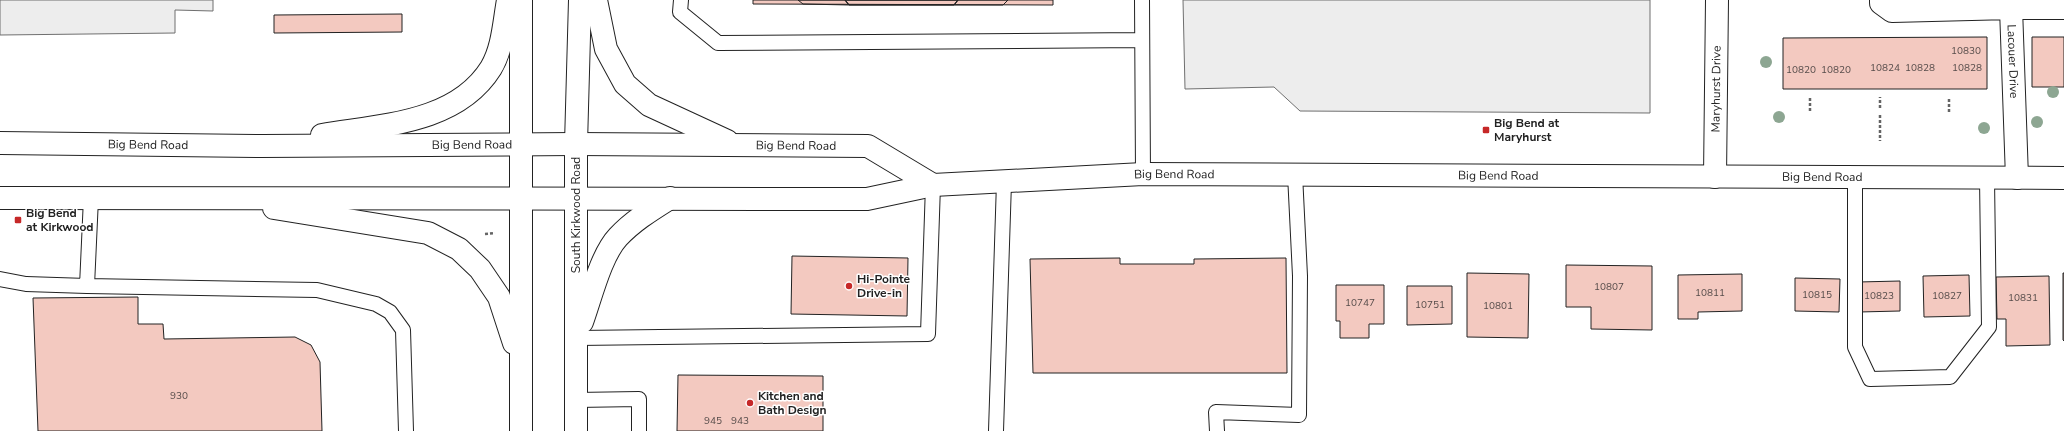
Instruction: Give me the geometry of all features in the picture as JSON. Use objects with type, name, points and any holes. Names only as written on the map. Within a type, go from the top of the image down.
[{"type":"main road","points":[[262,146],[425,117],[449,106],[472,90],[491,67],[500,46],[508,0]]},
{"type":"main road","points":[[521,0],[521,431]]},
{"type":"main road","name":"South Kirkwood Road","points":[[576,431],[576,144],[580,0]]},
{"type":"main road","points":[[596,0],[606,49],[625,84],[649,105],[735,145]]},
{"type":"main road","name":"Maryhurst Drive","points":[[1715,177],[1717,0]]},
{"type":"main road","name":"Lacouer Drive","points":[[1881,0],[1882,4],[1892,12],[2011,4],[2017,178]]},
{"type":"main road","points":[[2011,4],[2064,8]]},
{"type":"main road","name":"Big Bend Road","points":[[0,143],[262,146],[522,144],[868,146],[933,185]]},
{"type":"main road","name":"Big Bend Road","points":[[0,198],[576,197],[867,199],[933,185],[1143,174],[2064,178]]},
{"type":"main road","points":[[210,198],[428,233],[459,249],[480,269],[499,297],[520,361]]},
{"type":"main road","points":[[577,338],[601,267],[617,238],[641,216],[670,198]]},
{"type":"lane","points":[[681,0],[680,12],[718,43],[1142,40]]},
{"type":"lane","points":[[1142,0],[1143,174]]},
{"type":"lane","points":[[1216,431],[1216,412],[1299,415],[1300,276],[1295,174]]},
{"type":"lane","points":[[1855,178],[1855,347],[1870,379],[1950,378],[1989,327],[1987,178]]},
{"type":"lane","points":[[996,431],[1004,182]]},
{"type":"lane","points":[[577,338],[928,334],[933,185]]},
{"type":"lane","points":[[87,286],[90,198]]},
{"type":"lane","points":[[0,279],[26,284],[317,290],[376,304],[390,312],[403,330],[406,431]]},
{"type":"lane","points":[[576,400],[639,399],[640,431]]},
{"type":"path","points":[[1880,97],[1880,108]]},
{"type":"path","points":[[1810,98],[1810,111]]},
{"type":"path","points":[[1948,112],[1949,98]]},
{"type":"path","points":[[1880,115],[1880,141]]},
{"type":"path","points":[[485,234],[497,232]]},
{"type":"shaded area","points":[[0,0],[213,0],[213,11],[175,10],[175,33],[0,35]]},
{"type":"shaded area","points":[[1183,0],[1650,0],[1650,113],[1300,111],[1274,87],[1185,89]]},
{"type":"building","points":[[753,0],[1053,0],[1053,5],[753,4]]},
{"type":"building","points":[[798,0],[845,0],[849,5],[803,4]]},
{"type":"building","points":[[845,0],[958,0],[954,5],[849,5]]},
{"type":"building","points":[[845,0],[958,0],[954,5],[849,5]]},
{"type":"building","points":[[958,0],[1008,0],[1003,5],[954,5]]},
{"type":"building","points":[[402,14],[402,32],[274,33],[274,15]]},
{"type":"building","points":[[1987,37],[1987,89],[1783,89],[1783,38]]},
{"type":"building","points":[[2032,37],[2064,37],[2064,87],[2032,87]]},
{"type":"building","name":"Hi-Pointe Drive-in","points":[[792,256],[908,258],[907,316],[791,314]]},
{"type":"building","points":[[1120,258],[1120,264],[1194,264],[1194,259],[1286,258],[1287,373],[1033,373],[1030,259]]},
{"type":"building","points":[[1566,265],[1652,266],[1652,330],[1591,329],[1591,307],[1566,307]]},
{"type":"building","points":[[1467,273],[1529,274],[1528,338],[1467,337]]},
{"type":"building","points":[[2064,273],[2064,341],[2063,340]]},
{"type":"building","points":[[1742,274],[1742,311],[1698,312],[1698,319],[1678,319],[1678,275]]},
{"type":"building","points":[[1969,275],[1970,316],[1924,317],[1923,276]]},
{"type":"building","points":[[2049,276],[2050,345],[2006,346],[2006,319],[1997,319],[1996,277]]},
{"type":"building","points":[[1795,278],[1840,279],[1839,312],[1795,311]]},
{"type":"building","points":[[1900,281],[1900,311],[1859,312],[1858,282]]},
{"type":"building","points":[[1336,285],[1384,285],[1384,324],[1369,324],[1369,338],[1340,338],[1340,321],[1336,321]]},
{"type":"building","points":[[1407,286],[1452,286],[1452,324],[1407,325]]},
{"type":"building","points":[[138,297],[138,324],[163,324],[164,339],[295,337],[311,345],[320,362],[322,431],[38,431],[33,298]]},
{"type":"building","name":"Kitchen and Bath Design","points":[[678,375],[823,376],[823,431],[677,431]]},
{"type":"place","name":"Big Bend at Maryhurst","points":[[1486,130]]},
{"type":"place","name":"Big Bend at Kirkwood","points":[[18,220]]},
{"type":"place","name":"Hi-Pointe Drive-in","points":[[849,286]]},
{"type":"place","name":"Kitchen and Bath Design","points":[[750,403]]}]
